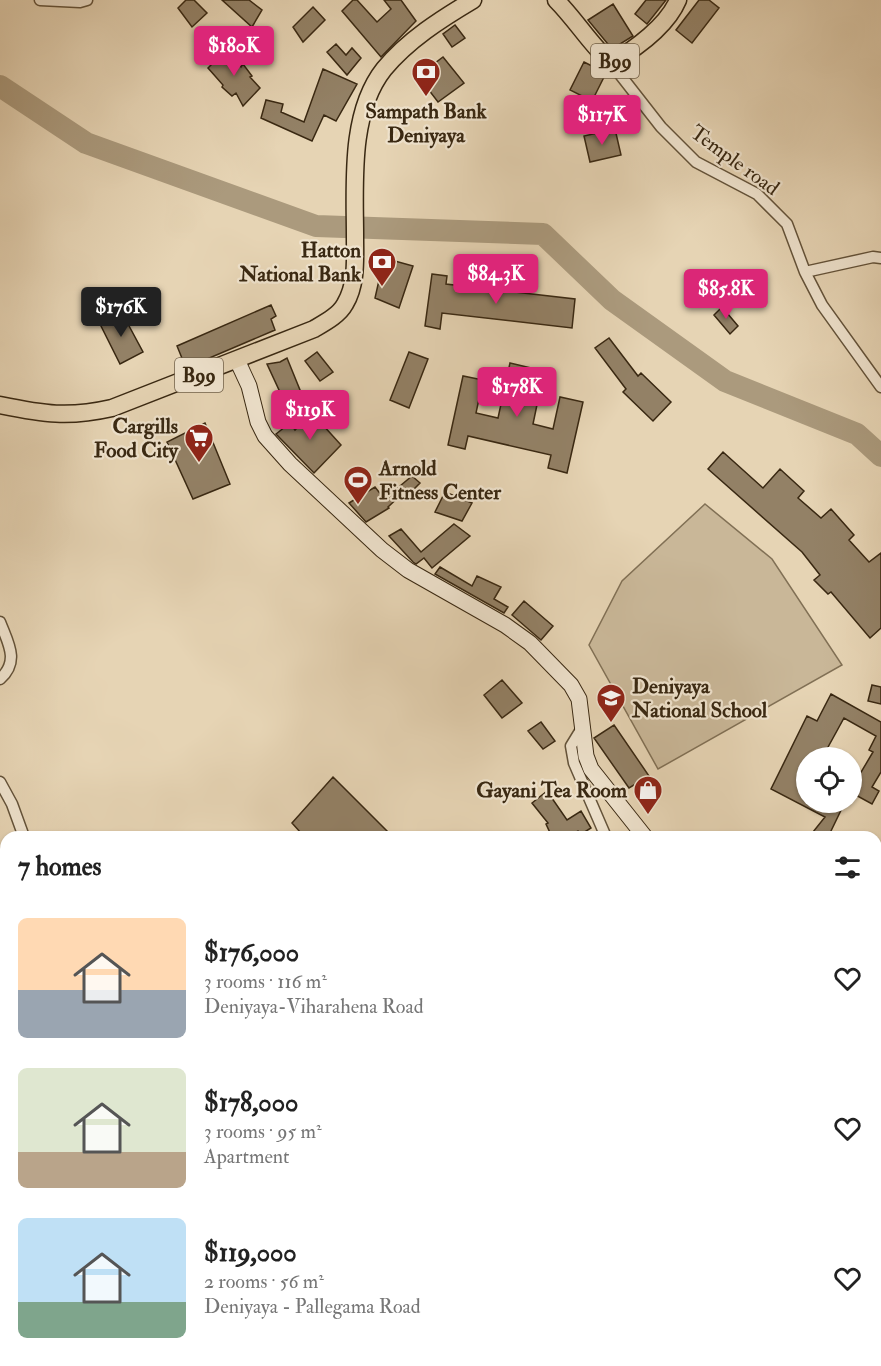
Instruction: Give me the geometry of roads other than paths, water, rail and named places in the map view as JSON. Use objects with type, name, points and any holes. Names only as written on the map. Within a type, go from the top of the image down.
[{"type":"main road","name":"B99","points":[[556,0],[573,17],[601,55],[612,63],[658,26],[675,7],[678,0]]},
{"type":"main road","name":"B99","points":[[0,405],[64,416],[112,408],[314,329],[332,318],[345,305],[352,288],[355,263],[354,173],[359,131],[372,90],[383,70],[410,44],[438,21],[470,1]]},
{"type":"main road","points":[[237,360],[249,386],[258,422],[274,447],[382,550],[408,570],[477,608],[530,643],[571,685],[579,699],[586,756],[591,769],[640,831]]},
{"type":"street","points":[[40,0],[80,2],[87,0]]},
{"type":"street","name":"Temple road","points":[[612,63],[661,127],[696,162],[757,195],[787,224],[805,272],[822,305],[881,387]]},
{"type":"street","points":[[805,272],[873,257],[881,258]]},
{"type":"street","points":[[0,622],[12,656],[8,672],[0,679]]},
{"type":"street","points":[[582,728],[571,746],[574,763],[603,831]]},
{"type":"street","points":[[0,782],[12,804],[22,831]]},
{"type":"waterway","points":[[0,86],[86,143],[316,226],[543,234],[612,300],[725,381],[857,434],[881,456]]},
{"type":"place","name":"Sampath Bank Deniyaya","points":[[426,98]]},
{"type":"place","name":"Hatton National Bank","points":[[382,288]]},
{"type":"place","name":"Cargills Food City","points":[[199,464]]},
{"type":"place","name":"Arnold Fitness Center","points":[[358,506]]},
{"type":"place","name":"Deniyaya National School","points":[[611,724]]},
{"type":"place","name":"Gayani Tea Room","points":[[648,816]]}]
